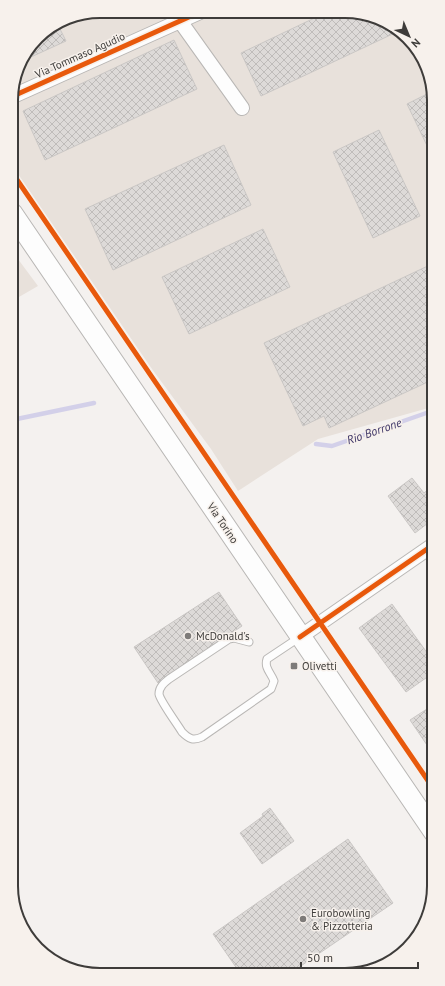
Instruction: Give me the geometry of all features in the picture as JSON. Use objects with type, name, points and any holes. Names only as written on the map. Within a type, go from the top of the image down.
[{"type":"main road","name":"Via Torino","points":[[18,222],[427,822]]},
{"type":"street","name":"Via Tommaso Agudio","points":[[18,94],[187,18]]},
{"type":"street","points":[[180,21],[242,108]]},
{"type":"street","points":[[300,637],[427,549]]},
{"type":"lane","points":[[249,642],[234,638],[230,639],[169,679],[163,685],[159,694],[161,699],[186,737],[194,739],[202,737],[271,689],[274,681],[267,668],[267,659],[300,637]]},
{"type":"shaded area","points":[[94,18],[351,18],[377,24],[389,31],[389,56],[414,56],[421,68],[426,89],[427,408],[318,439],[238,491],[211,449],[152,369],[18,174],[18,94],[24,68],[38,46],[54,32],[74,22]]},
{"type":"shaded area","points":[[18,259],[38,286],[18,298]]},
{"type":"building","points":[[314,18],[351,18],[377,24],[389,31],[389,36],[261,96],[241,53]]},
{"type":"building","points":[[60,29],[66,41],[30,57],[46,38]]},
{"type":"building","points":[[174,40],[197,89],[45,160],[23,111]]},
{"type":"building","points":[[426,94],[427,146],[407,104]]},
{"type":"building","points":[[379,130],[420,216],[373,238],[333,152]]},
{"type":"building","points":[[224,145],[251,205],[113,270],[85,209]]},
{"type":"building","points":[[263,229],[290,287],[189,334],[162,277]]},
{"type":"building","points":[[427,266],[427,382],[329,428],[324,416],[303,426],[264,343]]},
{"type":"building","points":[[412,478],[424,493],[427,490],[427,524],[415,533],[388,496]]},
{"type":"building","name":"McDonald's","points":[[219,592],[242,626],[158,683],[134,647]]},
{"type":"building","points":[[392,604],[427,653],[427,677],[406,692],[359,628]]},
{"type":"building","points":[[427,709],[427,745],[410,720]]},
{"type":"building","points":[[270,808],[294,841],[262,864],[240,833],[263,816],[262,814]]},
{"type":"building","name":"Eurobowling & Pizzotteria","points":[[348,839],[393,903],[298,968],[237,968],[213,934]]},
{"type":"waterway","name":"Rio Borrone","points":[[18,419],[94,403]]},
{"type":"waterway","name":"Rio Borrone","points":[[316,444],[332,446],[427,413]]},
{"type":"cycle path","points":[[18,94],[187,18]]},
{"type":"cycle path","points":[[18,181],[427,779]]},
{"type":"cycle path","points":[[300,637],[427,549]]},
{"type":"place","name":"McDonald's","points":[[188,636]]},
{"type":"place","name":"Olivetti","points":[[294,666]]},
{"type":"place","name":"Eurobowling & Pizzotteria","points":[[303,919]]}]
